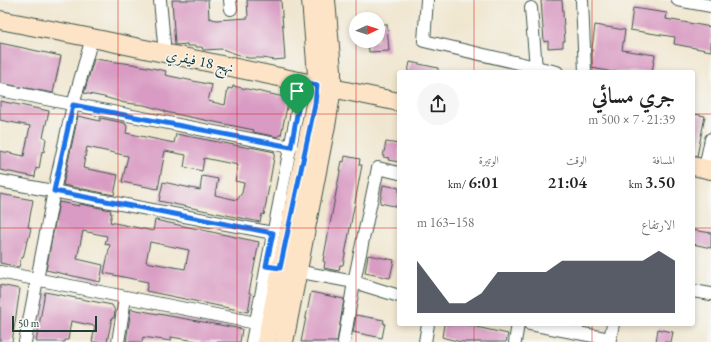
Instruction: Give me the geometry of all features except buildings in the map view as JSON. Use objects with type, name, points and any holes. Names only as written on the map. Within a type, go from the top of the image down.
[{"type":"main road","points":[[266,342],[315,104],[317,64],[311,0]]},
{"type":"main road","points":[[317,85],[332,70],[326,0]]},
{"type":"main road","name":"نهج 18 فيفري","points":[[0,20],[397,102]]},
{"type":"main road","points":[[281,269],[284,342]]},
{"type":"street","points":[[160,0],[164,54]]},
{"type":"street","points":[[427,0],[424,41],[546,70]]},
{"type":"street","points":[[582,0],[585,70]]},
{"type":"street","points":[[678,0],[711,6]]},
{"type":"street","points":[[531,8],[536,68]]},
{"type":"street","points":[[25,342],[54,191],[73,105],[92,38]]},
{"type":"street","points":[[252,342],[256,323],[281,269],[273,233],[291,147],[317,85]]},
{"type":"street","points":[[0,90],[291,147]]},
{"type":"street","points":[[703,168],[711,139]]},
{"type":"street","points":[[344,342],[354,282],[378,168],[397,173]]},
{"type":"street","points":[[0,181],[273,233]]},
{"type":"street","points":[[281,269],[354,282],[397,295]]},
{"type":"street","points":[[0,272],[256,323]]},
{"type":"street","points":[[695,291],[711,294]]},
{"type":"street","points":[[118,342],[125,298]]},
{"type":"street","points":[[425,342],[428,326]]},
{"type":"street","points":[[515,342],[518,326]]},
{"type":"street","points":[[540,326],[609,340],[612,326]]},
{"type":"route","points":[[303,82],[317,85],[315,104],[280,268],[266,266],[273,233],[54,191],[73,105],[291,147],[297,115],[303,82]]}]
